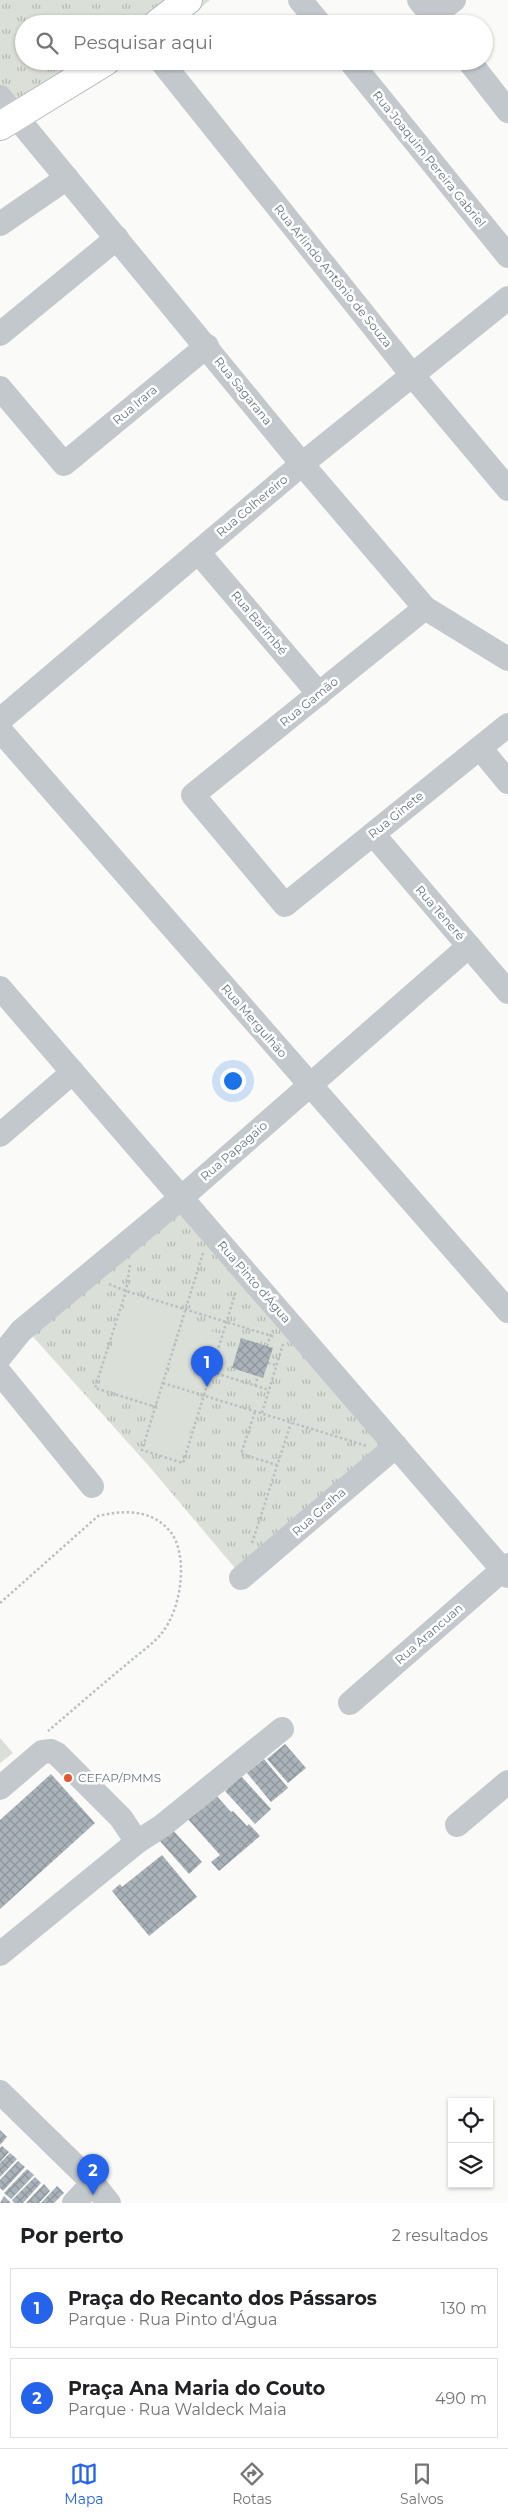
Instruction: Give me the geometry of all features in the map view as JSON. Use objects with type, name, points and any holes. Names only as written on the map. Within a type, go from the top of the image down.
[{"type":"main road","points":[[169,15],[188,0]]},
{"type":"main road","points":[[6,113],[89,70]]},
{"type":"street","points":[[300,0],[312,15]]},
{"type":"street","points":[[430,13],[454,0]]},
{"type":"street","name":"Rua Arlindo Antônio de Souza","points":[[168,70],[413,376],[508,489]]},
{"type":"street","name":"Rua Joaquim Pereira Gabriel","points":[[357,70],[508,256]]},
{"type":"street","points":[[476,70],[508,111]]},
{"type":"street","name":"Rua Sagarana","points":[[6,113],[67,178],[207,346],[302,464],[425,608],[508,659]]},
{"type":"street","points":[[0,224],[67,178]]},
{"type":"street","points":[[0,334],[117,238]]},
{"type":"street","name":"Rua Colhereiro","points":[[0,720],[302,464],[508,298]]},
{"type":"street","name":"Rua Irara","points":[[0,388],[64,464],[207,346]]},
{"type":"street","name":"Rua Barimbé","points":[[198,552],[319,694]]},
{"type":"street","name":"Rua Gamão","points":[[285,905],[193,796],[425,608]]},
{"type":"street","name":"Rua Ginete","points":[[285,905],[508,725]]},
{"type":"street","name":"Rua Mergulhão","points":[[0,730],[508,1311]]},
{"type":"street","points":[[480,748],[508,782]]},
{"type":"street","name":"Rua Teneré","points":[[373,834],[508,992]]},
{"type":"street","name":"Rua Papagaio","points":[[0,1357],[22,1330],[181,1198],[469,946]]},
{"type":"street","name":"Rua Pinto d'Água","points":[[0,988],[242,1268],[392,1449],[506,1570]]},
{"type":"street","points":[[0,1135],[73,1072]]},
{"type":"street","points":[[0,1373],[92,1486]]},
{"type":"street","name":"Rua Gralha","points":[[241,1578],[392,1449]]},
{"type":"street","name":"Rua Arancuan","points":[[350,1703],[506,1570]]},
{"type":"street","points":[[0,1954],[137,1842],[162,1826],[282,1729]]},
{"type":"street","points":[[0,1788],[42,1752],[51,1751],[57,1754],[121,1818],[137,1842]]},
{"type":"street","points":[[457,1825],[508,1782]]},
{"type":"street","points":[[2,2098],[93,2183],[109,2203]]},
{"type":"street","points":[[74,2203],[93,2183]]},
{"type":"path","points":[[209,1230],[142,1450],[183,1463],[227,1323],[242,1268]]},
{"type":"path","points":[[135,1237],[126,1291],[95,1388],[156,1407]]},
{"type":"path","points":[[90,1275],[126,1291],[285,1340],[262,1414]]},
{"type":"path","points":[[268,1363],[277,1365]]},
{"type":"path","points":[[212,1372],[269,1390]]},
{"type":"path","points":[[255,1386],[258,1376]]},
{"type":"path","points":[[163,1383],[290,1423],[392,1449]]},
{"type":"path","points":[[255,1412],[241,1454],[277,1465]]},
{"type":"path","points":[[241,1578],[290,1423]]},
{"type":"path","points":[[0,1603],[98,1516],[119,1511],[141,1513],[165,1526],[174,1536],[179,1553],[182,1578],[177,1600],[162,1633],[44,1735]]},
{"type":"green space","points":[[0,0],[210,0],[192,15],[15,15],[15,70],[118,70],[91,88],[0,139]]},
{"type":"green space","points":[[182,1202],[382,1443],[235,1568],[148,1465],[27,1330]]},
{"type":"green space","points":[[128,1295],[183,1312],[154,1403],[99,1386]]},
{"type":"green space","points":[[185,1323],[221,1334],[202,1393],[166,1382]]},
{"type":"green space","points":[[165,1387],[200,1398],[181,1460],[145,1449]]},
{"type":"green space","points":[[0,1738],[13,1753],[0,1763]]},
{"type":"building","points":[[241,1338],[273,1348],[263,1378],[232,1368]]},
{"type":"building","points":[[285,1744],[306,1768],[288,1783],[267,1759]]},
{"type":"building","points":[[264,1759],[288,1788],[271,1802],[247,1773]]},
{"type":"building","points":[[51,1774],[95,1823],[0,1909],[0,1820]]},
{"type":"building","points":[[241,1776],[271,1809],[255,1824],[225,1791]]},
{"type":"building","points":[[214,1793],[231,1812],[233,1811],[247,1826],[249,1824],[260,1836],[219,1871],[211,1862],[220,1855],[186,1817]]},
{"type":"building","points":[[171,1828],[202,1862],[189,1874],[159,1840]]},
{"type":"building","points":[[162,1855],[197,1897],[149,1936],[112,1891],[120,1884],[122,1887]]},
{"type":"building","points":[[0,2130],[7,2137],[0,2145]]},
{"type":"building","points":[[2,2146],[9,2152],[0,2162],[0,2148]]},
{"type":"building","points":[[10,2153],[17,2159],[0,2177],[0,2163]]},
{"type":"building","points":[[18,2161],[25,2167],[3,2191],[0,2188],[0,2180]]},
{"type":"building","points":[[27,2169],[34,2175],[11,2199],[4,2193]]},
{"type":"building","points":[[35,2177],[41,2183],[23,2203],[14,2203],[12,2200]]},
{"type":"building","points":[[44,2184],[50,2191],[39,2203],[26,2203]]},
{"type":"building","points":[[57,2186],[64,2193],[54,2203],[41,2203]]},
{"type":"building","points":[[4,2196],[11,2203],[0,2203]]},
{"type":"place","name":"Praça do Recanto dos Pássaros","points":[[207,1387]]},
{"type":"place","name":"CEFAP/PMMS","points":[[68,1778]]},
{"type":"place","name":"Praça Ana Maria do Couto","points":[[93,2195]]}]
